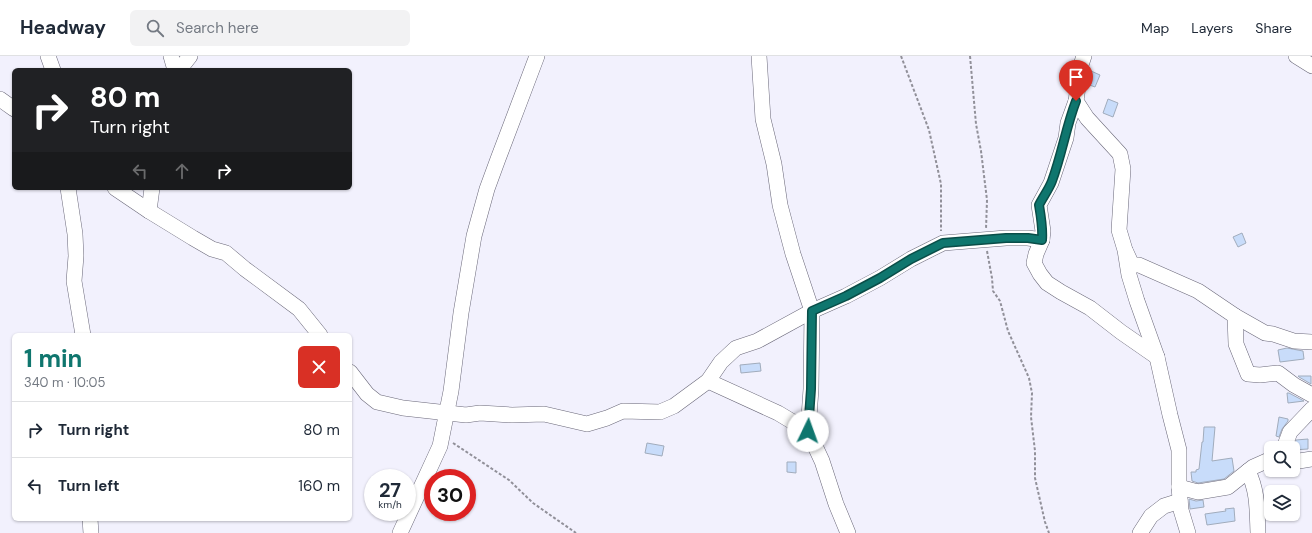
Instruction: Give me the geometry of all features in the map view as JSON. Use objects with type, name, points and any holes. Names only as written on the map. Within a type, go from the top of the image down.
[{"type":"street","points":[[48,56],[52,68]]},
{"type":"street","points":[[171,56],[174,68]]},
{"type":"street","points":[[181,68],[190,56]]},
{"type":"street","points":[[400,533],[440,446],[451,391],[467,270],[474,236],[487,189],[537,56]]},
{"type":"street","points":[[759,56],[763,119],[774,164],[780,205],[793,254],[812,311],[811,389],[808,431],[822,461],[836,504],[848,533]]},
{"type":"street","points":[[1084,56],[1081,65],[1076,101],[1068,123],[1066,138],[1052,183],[1039,205],[1043,226],[1042,240],[1034,263],[1047,283],[1090,308],[1126,336],[1157,357]]},
{"type":"street","points":[[1296,56],[1312,66]]},
{"type":"street","points":[[0,99],[12,108]]},
{"type":"street","points":[[1076,101],[1087,118],[1120,154],[1123,169],[1119,230],[1137,301],[1157,357],[1179,450],[1179,494],[1181,510],[1188,533]]},
{"type":"street","points":[[68,190],[75,234],[76,256],[74,281],[83,333]]},
{"type":"street","points":[[118,190],[149,211],[212,249],[226,253],[299,309],[318,333]]},
{"type":"street","points":[[149,211],[152,190]]},
{"type":"street","points":[[352,375],[367,394],[377,402],[403,408],[466,415],[480,413],[512,415],[544,414],[587,424],[623,411],[660,412],[674,406],[708,380],[721,362],[736,348],[756,340],[812,311],[846,296],[911,259],[943,243],[1006,238],[1028,238],[1042,240]]},
{"type":"street","points":[[1125,250],[1132,265],[1139,266],[1198,291],[1235,316],[1265,333],[1294,340],[1312,342]]},
{"type":"street","points":[[1235,316],[1236,344],[1248,374],[1278,374],[1312,395]]},
{"type":"street","points":[[708,380],[778,413],[808,431]]},
{"type":"street","points":[[1287,441],[1290,432],[1312,409]]},
{"type":"street","points":[[1300,461],[1312,459]]},
{"type":"street","points":[[1140,533],[1151,516],[1179,494],[1228,487],[1253,467],[1264,462]]},
{"type":"street","points":[[1248,471],[1253,482],[1257,498],[1258,533]]},
{"type":"street","points":[[90,521],[91,533]]},
{"type":"path","points":[[901,56],[929,130],[941,184],[943,243]]},
{"type":"path","points":[[970,56],[976,124],[981,151],[986,200],[986,240],[993,291],[1000,301],[1008,332],[1029,378],[1032,393],[1031,417],[1035,450],[1035,478],[1049,533]]},
{"type":"path","points":[[442,436],[509,480],[533,502],[576,533]]},
{"type":"building","points":[[1091,71],[1100,75],[1095,87],[1087,84]]},
{"type":"building","points":[[1108,99],[1118,103],[1113,117],[1103,113]]},
{"type":"building","points":[[1242,233],[1246,243],[1238,247],[1233,237]]},
{"type":"building","points":[[1287,348],[1303,351],[1304,359],[1280,362],[1278,350]]},
{"type":"building","points":[[760,363],[761,371],[741,373],[740,365]]},
{"type":"building","points":[[1298,376],[1311,376],[1311,384],[1299,377]]},
{"type":"building","points":[[1287,393],[1289,393],[1304,401],[1288,403]]},
{"type":"building","points":[[1279,417],[1288,419],[1288,421],[1282,429],[1279,437],[1276,436]]},
{"type":"building","points":[[1204,427],[1215,427],[1212,461],[1232,458],[1234,471],[1224,479],[1198,483],[1192,481],[1191,472],[1196,472],[1196,470],[1199,469]]},
{"type":"building","points":[[1308,439],[1308,449],[1300,450],[1300,441],[1296,440]]},
{"type":"building","points":[[647,443],[664,446],[662,456],[645,453]]},
{"type":"building","points":[[787,462],[796,462],[796,473],[787,472]]},
{"type":"building","points":[[1189,499],[1196,501],[1203,500],[1204,507],[1190,509]]},
{"type":"building","points":[[1234,508],[1235,521],[1207,525],[1205,514],[1226,511],[1225,509]]},
{"type":"route","points":[[808,431],[811,389],[812,311],[846,296],[911,259],[943,243],[1006,238],[1028,238],[1042,240],[1043,231],[1039,205],[1052,183],[1066,138],[1068,123],[1076,101]]}]
